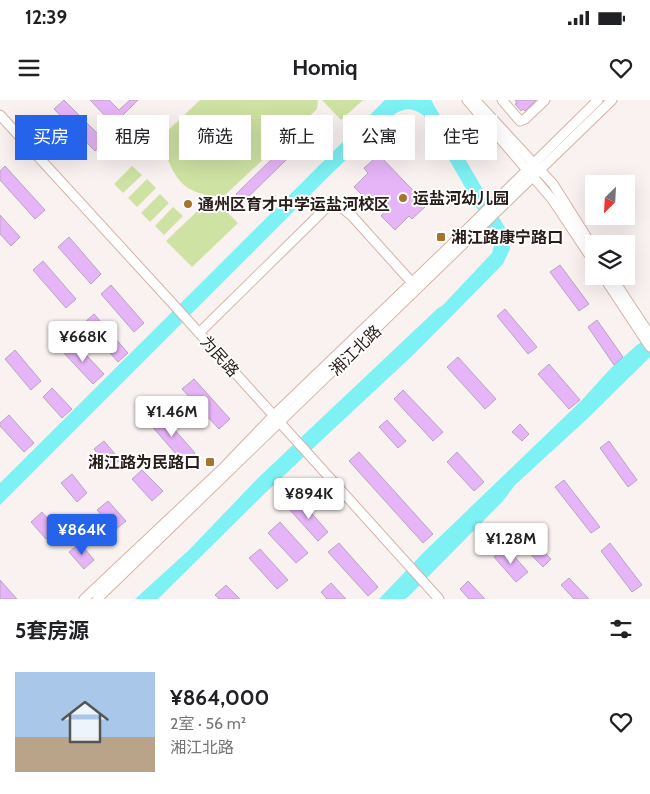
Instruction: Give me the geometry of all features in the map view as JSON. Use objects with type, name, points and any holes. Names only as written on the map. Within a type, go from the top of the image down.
[{"type":"street","points":[[467,100],[552,199],[585,248]]},
{"type":"street","points":[[475,100],[553,184],[585,235]]},
{"type":"street","points":[[502,100],[520,120],[525,120],[545,100]]},
{"type":"street","name":"湘江北路","points":[[481,222],[498,212],[598,100]]},
{"type":"street","name":"湘江北路","points":[[538,166],[612,100]]},
{"type":"street","name":"为民路","points":[[0,115],[295,438],[438,599]]},
{"type":"street","name":"湘江北路","points":[[97,599],[280,423],[481,222],[494,202],[530,174]]},
{"type":"street","points":[[199,333],[325,209],[333,205],[342,208],[352,216],[415,286]]},
{"type":"street","points":[[610,285],[645,332]]},
{"type":"street","points":[[616,285],[645,332],[650,347]]},
{"type":"street","name":"湘江北路","points":[[84,599],[222,469],[273,416],[415,286]]},
{"type":"green space","points":[[200,100],[318,100],[317,109],[311,115],[261,115],[261,160],[263,160],[223,197],[196,192],[180,181],[168,160],[169,129],[179,120],[179,160],[251,160],[251,115],[184,115]]},
{"type":"green space","points":[[322,100],[363,100],[346,115],[343,115],[341,120]]},
{"type":"green space","points":[[132,166],[142,175],[123,193],[114,184]]},
{"type":"green space","points":[[147,179],[156,188],[137,207],[128,198]]},
{"type":"green space","points":[[160,194],[169,203],[150,222],[141,213]]},
{"type":"green space","points":[[212,197],[238,223],[192,267],[166,241]]},
{"type":"green space","points":[[173,207],[183,216],[164,235],[155,226]]},
{"type":"water","points":[[385,100],[431,100],[440,115],[425,115],[425,118],[417,111],[407,109],[394,115],[370,115]]},
{"type":"water","points":[[343,142],[343,160],[346,160],[0,505],[0,483],[325,160],[333,160],[333,152]]},
{"type":"water","points":[[449,160],[466,160],[508,233],[510,249],[503,264],[414,354],[263,495],[158,599],[135,599],[189,550],[258,478],[443,305],[492,253],[495,242]]},
{"type":"water","points":[[650,337],[650,357],[588,418],[515,485],[503,501],[409,596],[405,599],[379,599],[424,552],[581,401],[611,368],[637,345]]},
{"type":"building","points":[[64,100],[79,115],[60,115],[54,109]]},
{"type":"building","points":[[90,100],[109,100],[119,110],[130,100],[138,100],[123,115],[104,115]]},
{"type":"building","points":[[515,100],[536,100],[525,111],[523,109],[521,111],[515,104],[517,103]]},
{"type":"building","points":[[87,123],[97,133],[97,149],[95,151],[87,143]]},
{"type":"building","points":[[271,160],[286,160],[243,202],[236,194]]},
{"type":"building","points":[[373,160],[384,160],[427,205],[412,219],[409,216],[395,230],[381,216],[385,212],[371,196],[367,200],[354,187],[368,173],[364,168]]},
{"type":"building","points":[[5,166],[45,210],[35,219],[0,180],[0,171]]},
{"type":"building","points":[[0,215],[20,237],[11,246],[0,234]]},
{"type":"building","points":[[69,237],[101,274],[91,284],[58,247]]},
{"type":"building","points":[[43,261],[76,299],[66,308],[33,270]]},
{"type":"building","points":[[560,265],[589,304],[579,311],[550,272]]},
{"type":"building","points":[[111,285],[144,323],[134,332],[101,294]]},
{"type":"building","points":[[505,309],[537,347],[528,354],[497,316]]},
{"type":"building","points":[[94,314],[128,353],[118,362],[84,323]]},
{"type":"building","points":[[597,320],[623,357],[614,365],[588,327]]},
{"type":"building","points":[[73,341],[104,374],[93,384],[62,351]]},
{"type":"building","points":[[15,350],[41,381],[31,390],[5,359]]},
{"type":"building","points":[[458,357],[496,399],[485,409],[447,367]]},
{"type":"building","points":[[549,364],[580,400],[569,409],[538,374]]},
{"type":"building","points":[[194,379],[230,419],[219,429],[182,389]]},
{"type":"building","points":[[52,388],[72,409],[62,418],[43,397]]},
{"type":"building","points":[[403,390],[443,432],[433,441],[394,399]]},
{"type":"building","points":[[159,412],[195,453],[184,463],[148,422]]},
{"type":"building","points":[[9,415],[34,443],[24,452],[0,426],[0,423]]},
{"type":"building","points":[[387,420],[406,441],[398,448],[379,427]]},
{"type":"building","points":[[520,424],[529,434],[522,441],[512,432]]},
{"type":"building","points":[[104,441],[120,460],[110,468],[94,449]]},
{"type":"building","points":[[609,441],[637,480],[628,487],[600,448]]},
{"type":"building","points":[[359,452],[433,534],[423,543],[349,461]]},
{"type":"building","points":[[457,452],[484,482],[474,491],[447,462]]},
{"type":"building","points":[[142,470],[163,491],[152,501],[132,479]]},
{"type":"building","points":[[72,474],[87,493],[77,502],[61,483]]},
{"type":"building","points":[[564,480],[600,527],[591,533],[555,487]]},
{"type":"building","points":[[300,500],[328,532],[318,541],[289,509]]},
{"type":"building","points":[[108,501],[126,521],[115,530],[97,510]]},
{"type":"building","points":[[42,512],[57,530],[46,539],[31,522]]},
{"type":"building","points":[[280,522],[308,553],[296,563],[268,533]]},
{"type":"building","points":[[523,530],[551,559],[543,567],[515,538]]},
{"type":"building","points":[[80,543],[94,560],[84,569],[69,552]]},
{"type":"building","points":[[339,543],[378,587],[368,596],[328,552]]},
{"type":"building","points":[[610,543],[642,585],[632,592],[601,551]]},
{"type":"building","points":[[506,547],[528,572],[516,582],[494,557]]},
{"type":"building","points":[[260,549],[288,580],[277,589],[249,558]]},
{"type":"building","points":[[569,578],[589,599],[574,599],[561,585]]},
{"type":"building","points":[[0,580],[17,599],[0,599]]},
{"type":"building","points":[[468,581],[485,599],[469,599],[460,589]]},
{"type":"building","points":[[331,583],[346,599],[327,599],[321,592]]},
{"type":"building","points":[[226,585],[240,599],[219,599],[215,595]]},
{"type":"place","name":"运盐河幼儿园","points":[[403,198]]},
{"type":"place","name":"通州区育才中学运盐河校区","points":[[188,204]]},
{"type":"place","name":"湘江路康宁路口","points":[[441,237]]},
{"type":"place","name":"湘江路为民路口","points":[[210,462]]}]
